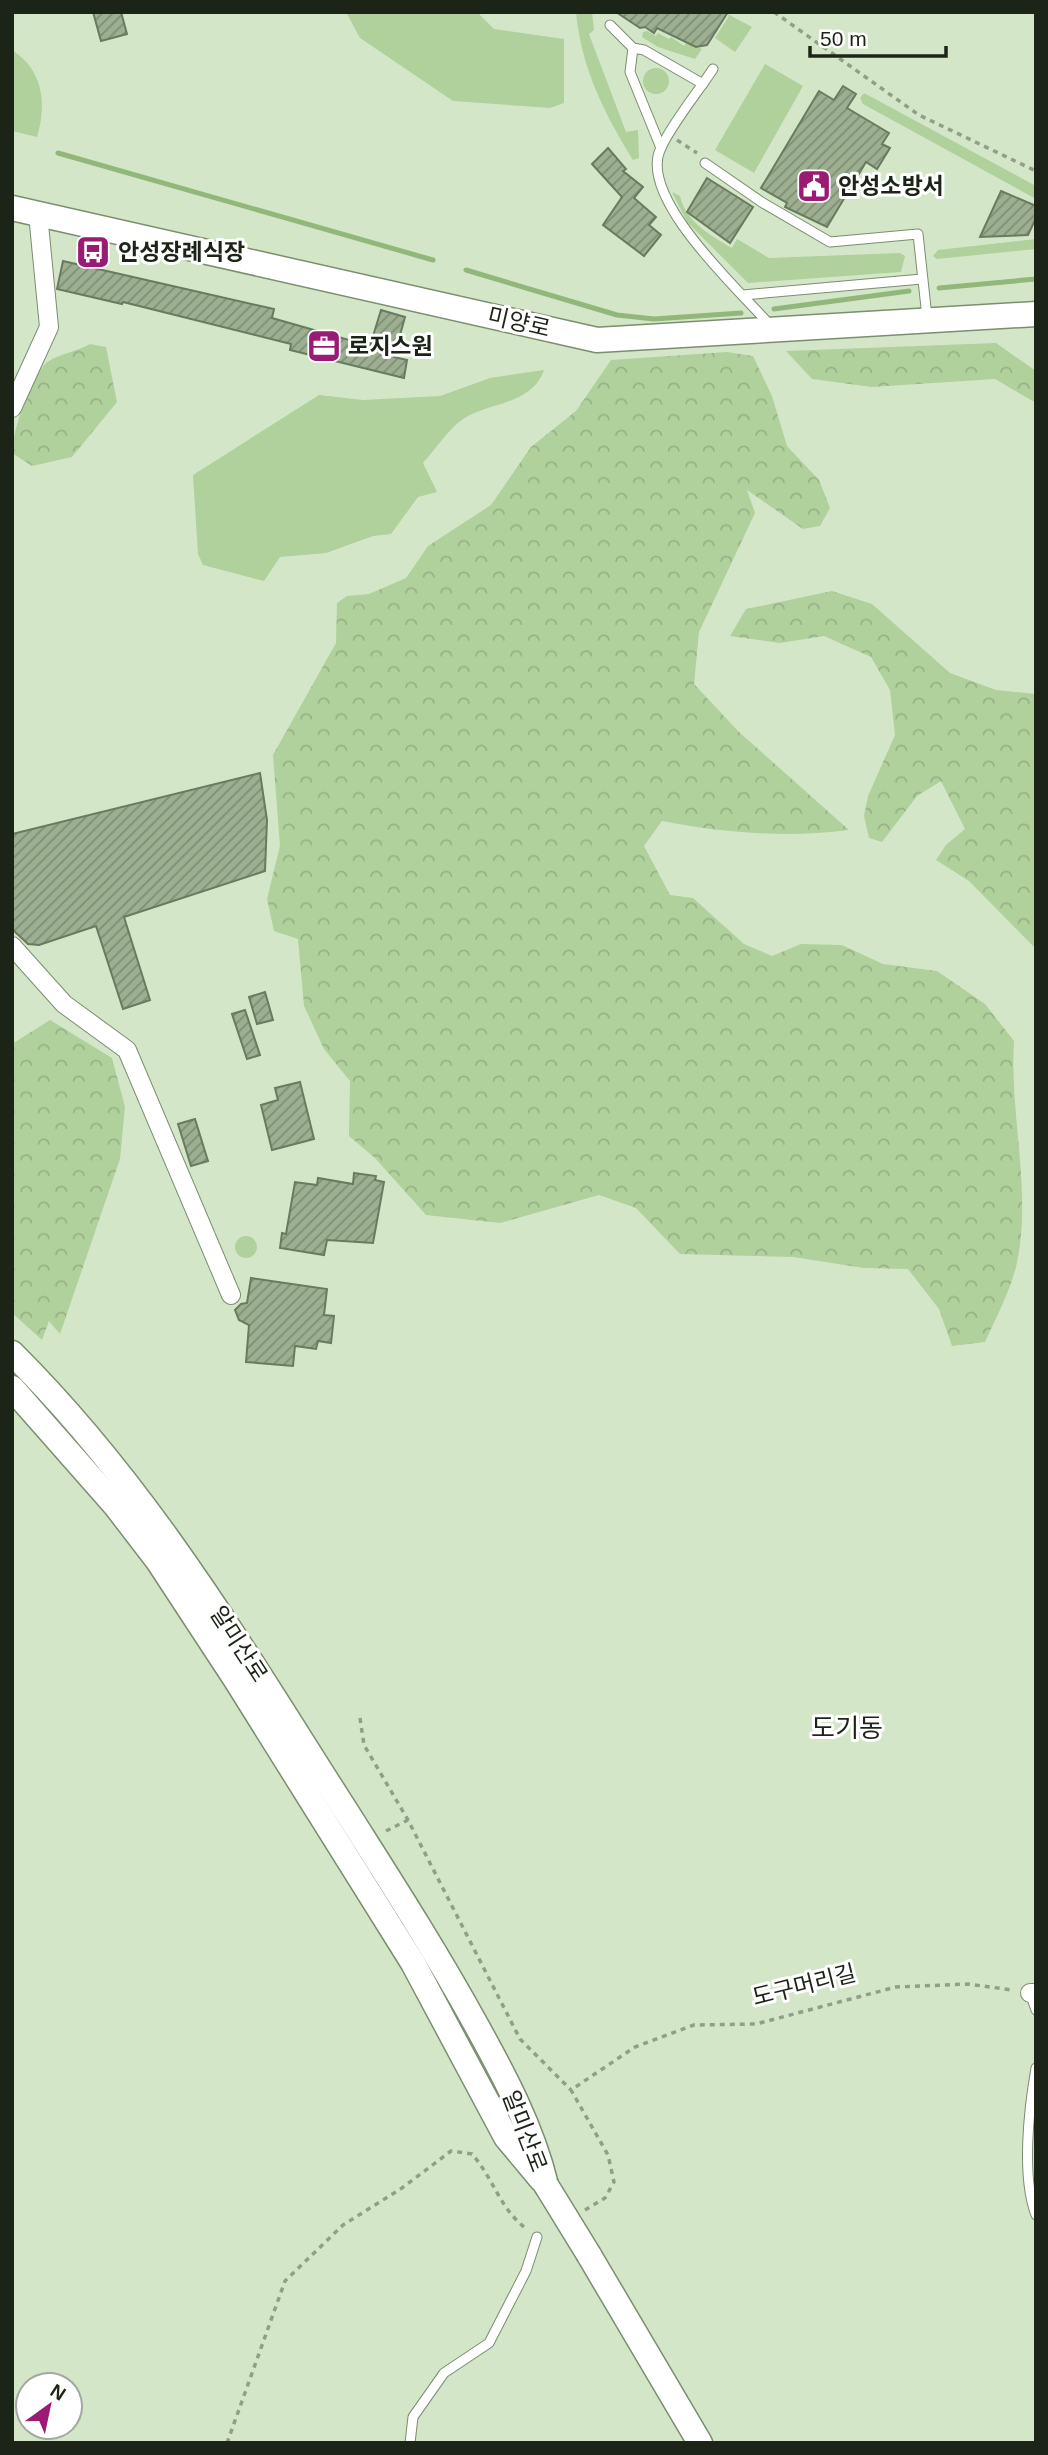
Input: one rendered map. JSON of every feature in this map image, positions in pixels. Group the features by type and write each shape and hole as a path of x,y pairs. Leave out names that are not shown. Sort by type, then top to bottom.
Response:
{"main road":[{"name":"미양로","path":"12,208 597,340 1036,314"},
{"name":"알미산로","path":"12,1353 41,1382 148,1508 241,1644 433,1946 499,2066 539,2155 546,2185"},
{"name":"알미산로","path":"12,1388 115,1505 158,1562 236,1680 413,1963 506,2137 546,2185"},
{"path":"546,2185 700,2443"}],"street":[{"path":"12,408 49,327 38,214"},
{"path":"12,372 32,365"},
{"path":"12,946 64,1003 127,1050 231,1295"}],"lane":[{"path":"610,25 633,48 644,50 703,84"},
{"path":"633,48 630,72 661,148"},
{"path":"713,69 661,148 657,176 679,222 775,330"},
{"path":"705,163 763,203 830,242 918,234 927,321"},
{"path":"743,295 922,279"},
{"path":"1036,2068 1028,2110 1028,2157 1036,2215"},
{"path":"410,2443 414,2417 444,2374 489,2343 526,2271 537,2237"}],"path":[{"path":"774,12 919,115 1036,171"},
{"path":"669,136 698,154 705,163"},
{"path":"360,1718 364,1745 408,1820 520,2039 571,2090 608,2155 614,2182 605,2198 582,2211"},
{"path":"386,1831 408,1820"},
{"name":"도구머리길","path":"571,2090 635,2047 694,2025 756,2024 896,1987 968,1984 1034,1999"},
{"path":"227,2443 285,2281 343,2225 402,2188 451,2151 472,2154 489,2173 500,2201 515,2221 537,2237"}],"green space":[{"path":"346,12 477,12 494,29 564,39 564,103 550,108 453,101 360,38"},
{"path":"576,12 592,12 594,30 589,34 626,132 638,130 639,158 633,160 596,89 583,52"},
{"path":"724,12 752,27 735,52 715,38 729,16"},
{"path":"647,31 656,36 658,33 669,39 671,37 684,46 686,43 702,49 695,59 658,47 642,37 643,32"},
{"path":"12,50 30,67 40,88 42,112 37,137 12,131"},
{"path":"765,64 803,86 754,173 715,150"},
{"path":"656,68 665,72 669,81 665,90 656,94 647,90 643,81 647,72"},
{"path":"864,93 1036,186 1036,199 863,104 860,98"},
{"path":"672,192 680,196 687,213 700,227 732,248 737,239 769,258 900,253 905,256 901,272 748,283 687,222"},
{"path":"1036,239 1036,249 937,259 933,256 938,250"},
{"path":"996,343 1036,371 1036,403 995,379 872,387 812,379 786,351"},
{"path":"90,344 106,347 117,402 72,457 32,466 12,453 19,418 30,389 49,361"},
{"path":"727,352 753,356 772,396 787,446 819,480 830,508 820,526 803,529 747,490 755,513 699,632 694,684 739,732 849,830 802,834 755,833 662,821 644,846 670,895 693,898 744,944 772,956 801,944 842,945 883,964 937,971 985,1004 1014,1041 1013,1069 1022,1182 1021,1239 1013,1277 985,1342 952,1346 939,1309 908,1269 864,1268 793,1257 680,1254 636,1208 599,1195 500,1223 426,1215 375,1158 349,1136 350,1081 324,1049 304,1006 298,939 274,931 267,899 280,846 273,755 336,643 337,603 347,596 369,594 406,578 428,546 491,505 531,447 576,411 611,360"},
{"path":"544,370 530,390 509,401 473,413 452,428 423,463 437,492 418,497 391,534 373,536 326,553 280,557 264,581 203,565 198,554 193,475 319,395 363,400 440,396 490,378"},
{"path":"832,591 872,604 950,673 996,690 1036,694 1036,949 969,881 936,860 946,845 965,829 941,781 917,796 882,842 869,838 864,816 868,796 895,735 890,690 871,657 824,636 780,643 730,636 746,609"},
{"path":"50,1020 112,1058 125,1107 120,1159 60,1334 49,1321 42,1340 12,1313 12,1044"},
{"path":"246,1236 254,1239 257,1247 254,1255 246,1258 238,1255 235,1247 238,1239"}],"building":[{"path":"93,12 121,12 127,34 101,41"},
{"path":"616,12 728,12 707,45 696,47 657,28 654,33 645,27 640,28"},
{"path":"843,86 856,94 847,108 889,133 882,144 890,148 877,169 866,162 827,227 785,207 787,203 761,188 819,91 834,100"},
{"path":"608,148 626,169 623,171 643,187 634,198 656,217 649,225 661,235 644,256 603,225 622,197 592,164"},
{"path":"707,178 753,207 730,243 687,212"},
{"path":"1001,191 1036,206 1036,218 1028,235 980,237"},
{"path":"63,261 274,309 272,318 370,346 381,310 405,317 394,357 407,360 404,378 290,350 291,344 123,302 122,304 57,289"},
{"path":"260,773 267,820 265,871 124,917 150,1000 123,1009 96,926 39,945 28,944 12,929 12,834"},
{"path":"265,992 273,1020 257,1024 249,997"},
{"path":"245,1010 260,1055 247,1059 232,1014"},
{"path":"300,1082 314,1139 272,1150 261,1105 278,1100 275,1088"},
{"path":"195,1119 208,1161 191,1166 178,1124"},
{"path":"354,1173 376,1176 375,1180 384,1182 373,1243 327,1240 324,1255 280,1248 282,1233 286,1234 295,1182 317,1185 318,1178 353,1184"},
{"path":"251,1278 327,1289 324,1315 334,1316 331,1343 318,1341 316,1349 295,1346 293,1366 246,1362 249,1325 239,1320 235,1310 241,1304 247,1303"}],"waterway":[{"path":"58,153 433,260"},
{"path":"466,270 617,315 654,319 741,313"},
{"path":"939,288 1036,279"},
{"path":"774,309 909,291"}],"place":[{"name":"안성소방서","path":"814,186"},
{"name":"안성장례식장","path":"93,252"},
{"name":"로지스원","path":"324,346"}],"district":[{"name":"도기동","path":"847,1728"}]}
